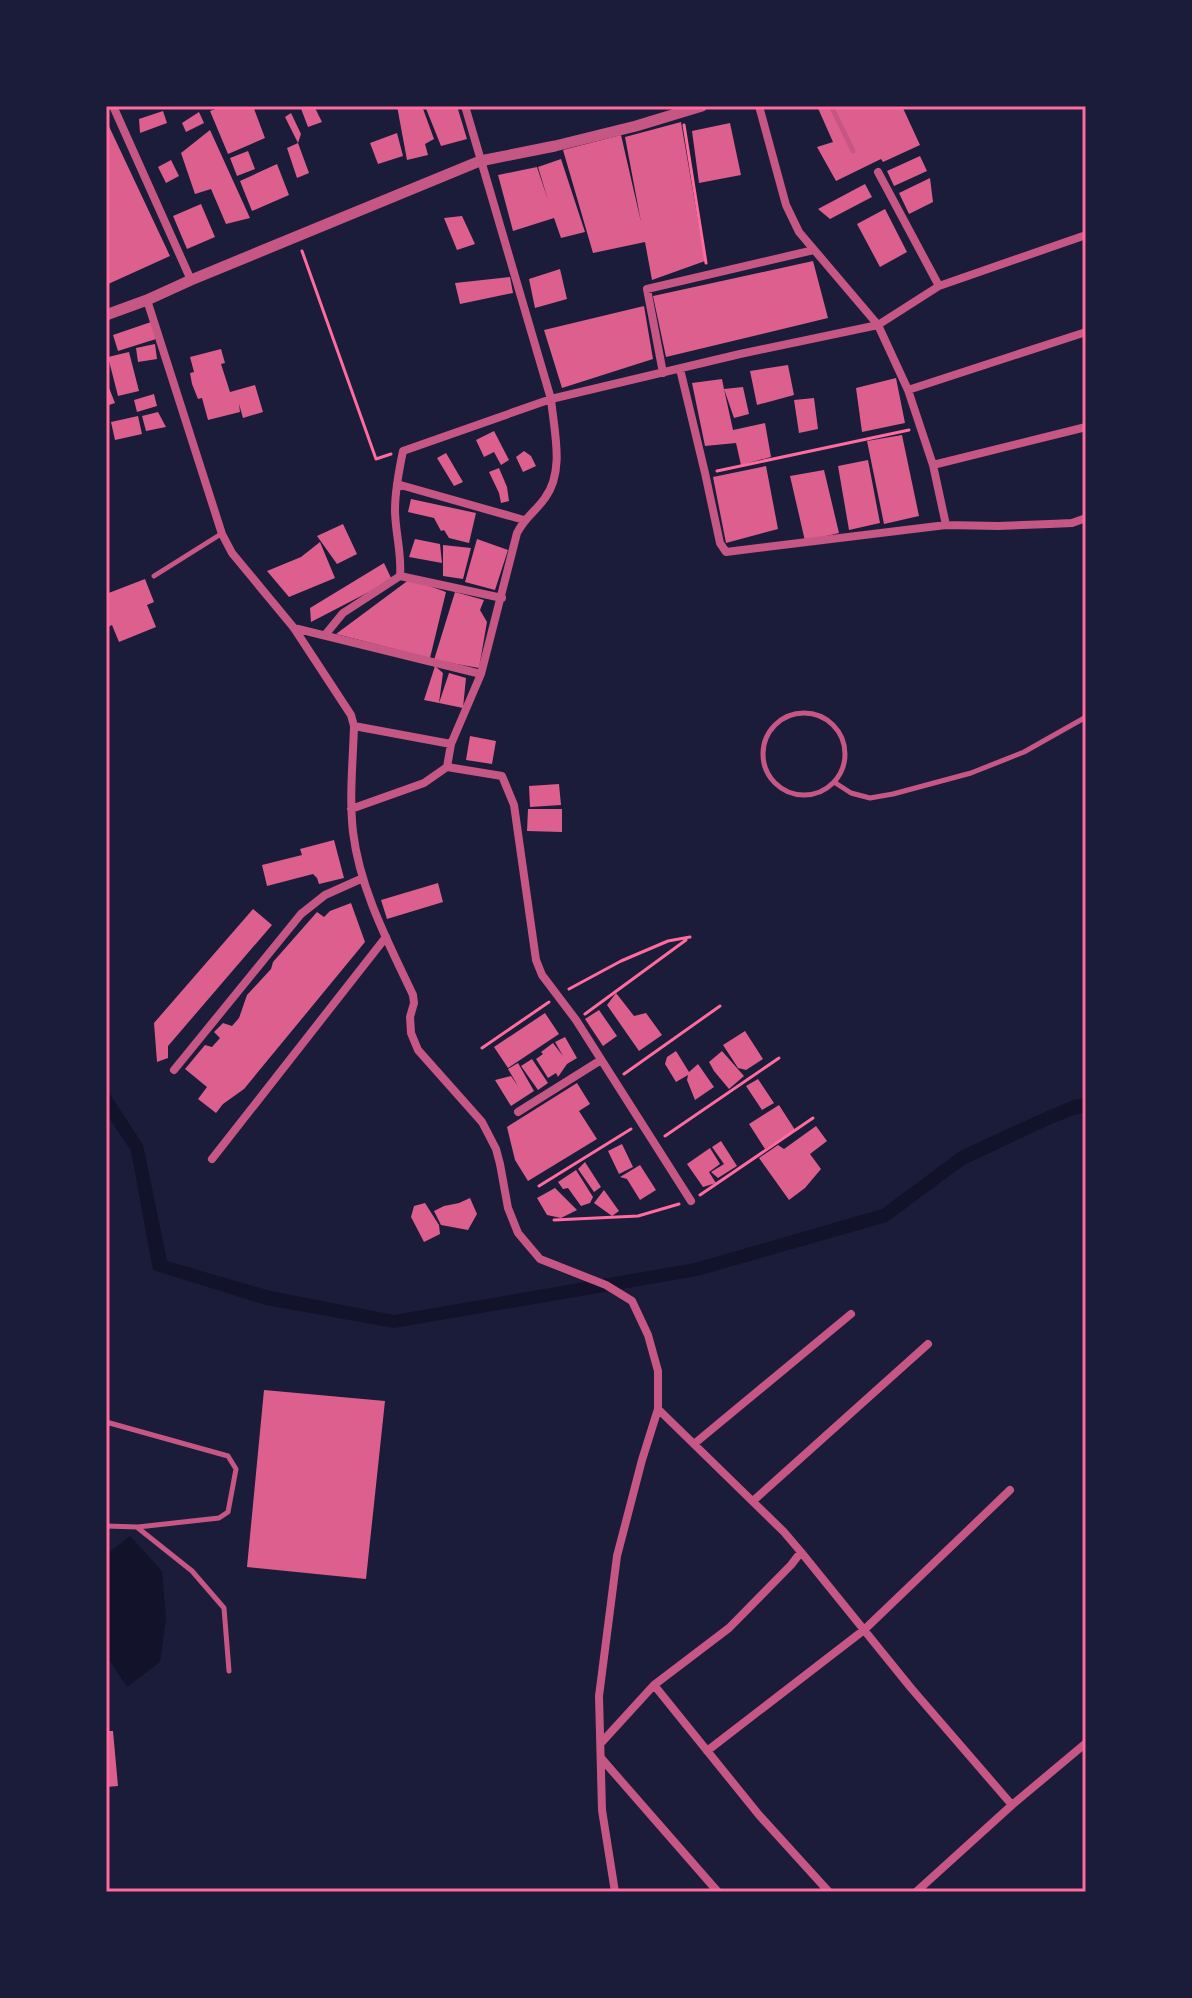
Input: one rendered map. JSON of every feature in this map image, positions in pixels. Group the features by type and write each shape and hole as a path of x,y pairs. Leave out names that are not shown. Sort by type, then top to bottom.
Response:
{"street":[{"path":"113,106 191,280"},
{"path":"447,767 451,744 481,674 517,533 524,520 552,488 556,474 551,399 465,106"},
{"path":"106,315 480,161 595,136 701,106"},
{"path":"759,106 786,205 799,232 878,325 908,390 933,465 946,525"},
{"path":"878,172 939,286"},
{"path":"400,576 395,512 403,451 551,399 878,325 939,286 1086,235"},
{"path":"663,373 647,289 814,250"},
{"path":"147,300 222,534 232,553 294,628 351,715 354,726 353,835 363,878 413,995 411,1033 418,1050 482,1122 496,1149 508,1208 518,1233 540,1259 606,1285 632,1301 648,1335 658,1371 658,1409 617,1556 599,1696 602,1810 615,1892"},
{"path":"908,390 1086,332"},
{"path":"680,369 720,543 726,552 946,525 1072,523 1086,518"},
{"path":"933,465 1086,427"},
{"path":"397,484 524,520"},
{"path":"325,635 343,613 400,576 502,598"},
{"path":"294,628 481,674"},
{"path":"354,726 451,744"},
{"path":"351,809 424,783 447,767 502,776 514,805 536,960 542,975 576,1020 691,1201"},
{"path":"174,1070 301,914 325,895 363,878"},
{"path":"212,1159 386,937"},
{"path":"518,1112 601,1060"},
{"path":"694,1444 851,1314"},
{"path":"753,1501 928,1344"},
{"path":"658,1409 801,1552 911,1688 1012,1805"},
{"path":"707,1751 864,1630 1010,1490"},
{"path":"600,1743 654,1685 729,1628 801,1552"},
{"path":"654,1685 759,1815 829,1892"},
{"path":"916,1892 1086,1743"},
{"path":"601,1758 718,1892"}],"lane":[{"path":"831,106 853,151"},
{"path":"154,576 222,534"},
{"path":"802,713 813,714 832,724 843,742 845,753 841,774 834,782 826,789 806,795 795,794 776,784 769,776 763,756 767,735 782,720 802,713"},
{"path":"834,782 851,793 870,798 893,794 971,773 1024,752 1086,717"},
{"path":"106,1422 228,1456 236,1469 228,1512 219,1518 138,1527 106,1526"},
{"path":"138,1527 192,1571 224,1608 229,1671"}],"path":[{"path":"682,112 708,275"},
{"path":"297,236 376,459"},
{"path":"705,473 921,428"},
{"path":"482,1048 558,996 621,961 668,941 690,937 576,1020"},
{"path":"615,1080 720,1006"},
{"path":"655,1143 779,1058"},
{"path":"554,1220 638,1216 691,1201 813,1118"},
{"path":"539,1186 641,1122"}],"shaded area":[{"path":"106,1088 143,1145 167,1261 270,1291 394,1315 695,1263 882,1209 960,1151 1074,1100 1086,1098 1086,1112 1051,1124 964,1165 887,1222 697,1276 394,1328 266,1305 153,1270 131,1151 106,1113"},
{"path":"130,1536 162,1571 166,1618 160,1662 127,1687 106,1655 106,1555"}],"building":[{"path":"224,106 253,106 265,138 228,154 210,111"},
{"path":"300,106 314,106 322,122 308,127"},
{"path":"397,106 422,106 434,139 425,144 428,155 407,160"},
{"path":"425,106 457,106 467,139 441,146"},
{"path":"817,106 902,106 920,145 883,162 881,159 836,181 817,147 833,142"},
{"path":"163,111 167,123 140,133 139,119"},
{"path":"199,112 204,123 186,132 182,123"},
{"path":"291,113 301,134 298,143 285,117"},
{"path":"106,120 170,256 106,285"},
{"path":"681,122 705,261 652,280 645,242 593,253 563,150 621,135 641,222 625,137"},
{"path":"730,123 741,175 699,183 692,131"},
{"path":"210,130 250,218 226,224 211,189 195,194 181,153"},
{"path":"397,133 403,156 378,164 370,143"},
{"path":"298,143 309,173 297,178 287,148"},
{"path":"248,151 255,169 237,176 230,158"},
{"path":"920,156 927,171 894,186 887,171"},
{"path":"561,159 585,232 561,238 554,218 513,231 498,175 537,167 548,200 538,167"},
{"path":"171,160 179,176 166,183 158,167"},
{"path":"277,164 289,195 252,211 240,181"},
{"path":"930,178 933,202 909,214 899,193"},
{"path":"865,184 872,197 830,219 818,209"},
{"path":"201,204 215,237 187,249 173,216"},
{"path":"885,209 907,252 880,267 857,224"},
{"path":"462,216 475,244 457,250 444,218"},
{"path":"813,261 828,318 666,357 653,296"},
{"path":"560,269 567,299 535,308 529,279"},
{"path":"510,277 513,293 460,304 455,283"},
{"path":"644,306 653,359 562,388 544,330"},
{"path":"151,322 156,339 118,351 113,335"},
{"path":"155,344 157,359 138,362 136,348"},
{"path":"221,349 225,363 221,364 230,392 255,385 263,412 243,418 239,404 240,412 208,420 202,398 198,399 192,384 190,373 194,372 190,357"},
{"path":"129,352 139,391 118,396 108,357"},
{"path":"788,365 794,395 757,405 750,371"},
{"path":"896,378 905,423 862,432 856,388"},
{"path":"722,379 733,430 765,423 771,457 741,465 736,443 705,446 692,383"},
{"path":"106,380 115,403 106,406"},
{"path":"743,387 749,414 734,418 724,389"},
{"path":"154,394 157,406 137,412 134,400"},
{"path":"814,398 818,429 799,433 794,400"},
{"path":"158,412 166,427 146,431 142,416"},
{"path":"138,416 142,434 115,440 111,422"},
{"path":"494,431 509,460 501,465 494,452 484,457 476,440"},
{"path":"902,435 919,516 884,524 867,441"},
{"path":"524,451 536,466 523,472 516,457"},
{"path":"446,453 463,482 454,486 437,458"},
{"path":"868,460 880,523 849,530 838,466"},
{"path":"766,466 778,529 726,543 713,477"},
{"path":"499,468 509,501 501,503 489,472"},
{"path":"824,470 839,533 805,541 790,476"},
{"path":"411,499 476,513 469,543 449,538 434,518 408,512"},
{"path":"343,524 357,554 337,564 317,536"},
{"path":"415,539 440,544 442,563 409,557"},
{"path":"477,539 508,550 495,590 465,582"},
{"path":"320,542 335,578 289,597 267,571 301,557"},
{"path":"443,545 471,548 463,579 443,576"},
{"path":"384,563 392,580 311,622 310,608"},
{"path":"145,579 154,602 147,605 156,627 119,642 112,625 106,628 106,594"},
{"path":"410,579 446,592 430,658 336,634"},
{"path":"455,592 484,600 480,610 487,622 479,668 434,660"},
{"path":"435,666 443,673 439,703 424,700"},
{"path":"449,673 466,678 463,708 439,703"},
{"path":"470,736 496,741 492,764 466,760"},
{"path":"559,784 561,805 530,807 529,786"},
{"path":"528,809 562,809 562,832 527,831"},
{"path":"334,840 344,878 319,884 313,874 267,886 262,865 302,855 300,849"},
{"path":"438,883 443,902 387,919 381,900"},
{"path":"351,903 365,942 244,1089 216,1113 198,1099 207,1087 185,1069 205,1045 212,1047 220,1038 214,1032 223,1023 232,1026 239,1018 247,995 317,912 324,917 330,911"},
{"path":"253,909 272,925 168,1046 168,1058 157,1062 154,1023"},
{"path":"616,993 634,1016 646,1013 662,1035 639,1051 607,1005"},
{"path":"599,1010 617,1036 603,1046 585,1019"},
{"path":"545,1013 559,1034 508,1068 494,1047"},
{"path":"745,1031 763,1059 746,1070 738,1068 723,1045"},
{"path":"565,1037 577,1058 567,1064 558,1077 556,1073 548,1078 536,1059 553,1043 563,1056 555,1042"},
{"path":"676,1051 689,1072 698,1064 714,1087 695,1100 688,1075 676,1082 665,1064 667,1057"},
{"path":"722,1051 744,1076 729,1089 709,1062"},
{"path":"532,1059 548,1083 538,1090 521,1066"},
{"path":"518,1063 534,1091 511,1106 495,1080 511,1076 518,1086 508,1069"},
{"path":"758,1079 774,1103 762,1110 746,1086"},
{"path":"577,1083 590,1104 579,1111 597,1139 528,1181 515,1160 507,1127"},
{"path":"779,1105 795,1130 765,1149 749,1124"},
{"path":"816,1126 827,1141 810,1154 821,1169 805,1188 789,1200 759,1158 778,1145 784,1149"},
{"path":"721,1141 737,1166 718,1178 711,1172 724,1164 712,1147"},
{"path":"622,1144 633,1167 619,1174 608,1151"},
{"path":"710,1148 720,1164 709,1172 716,1183 703,1187 687,1164"},
{"path":"585,1162 601,1187 594,1192 578,1169"},
{"path":"640,1165 656,1190 640,1200 627,1179 620,1177"},
{"path":"576,1170 593,1197 590,1203 581,1206 568,1188 563,1189 558,1182"},
{"path":"555,1188 577,1210 561,1218 547,1215 537,1198"},
{"path":"604,1190 619,1211 612,1216 594,1203"},
{"path":"470,1198 477,1214 468,1230 441,1225 434,1211"},
{"path":"425,1203 439,1225 440,1234 424,1242 411,1217 414,1206"},
{"path":"264,1390 385,1401 366,1579 247,1567"},
{"path":"106,1731 113,1731 118,1786 106,1787"}]}
